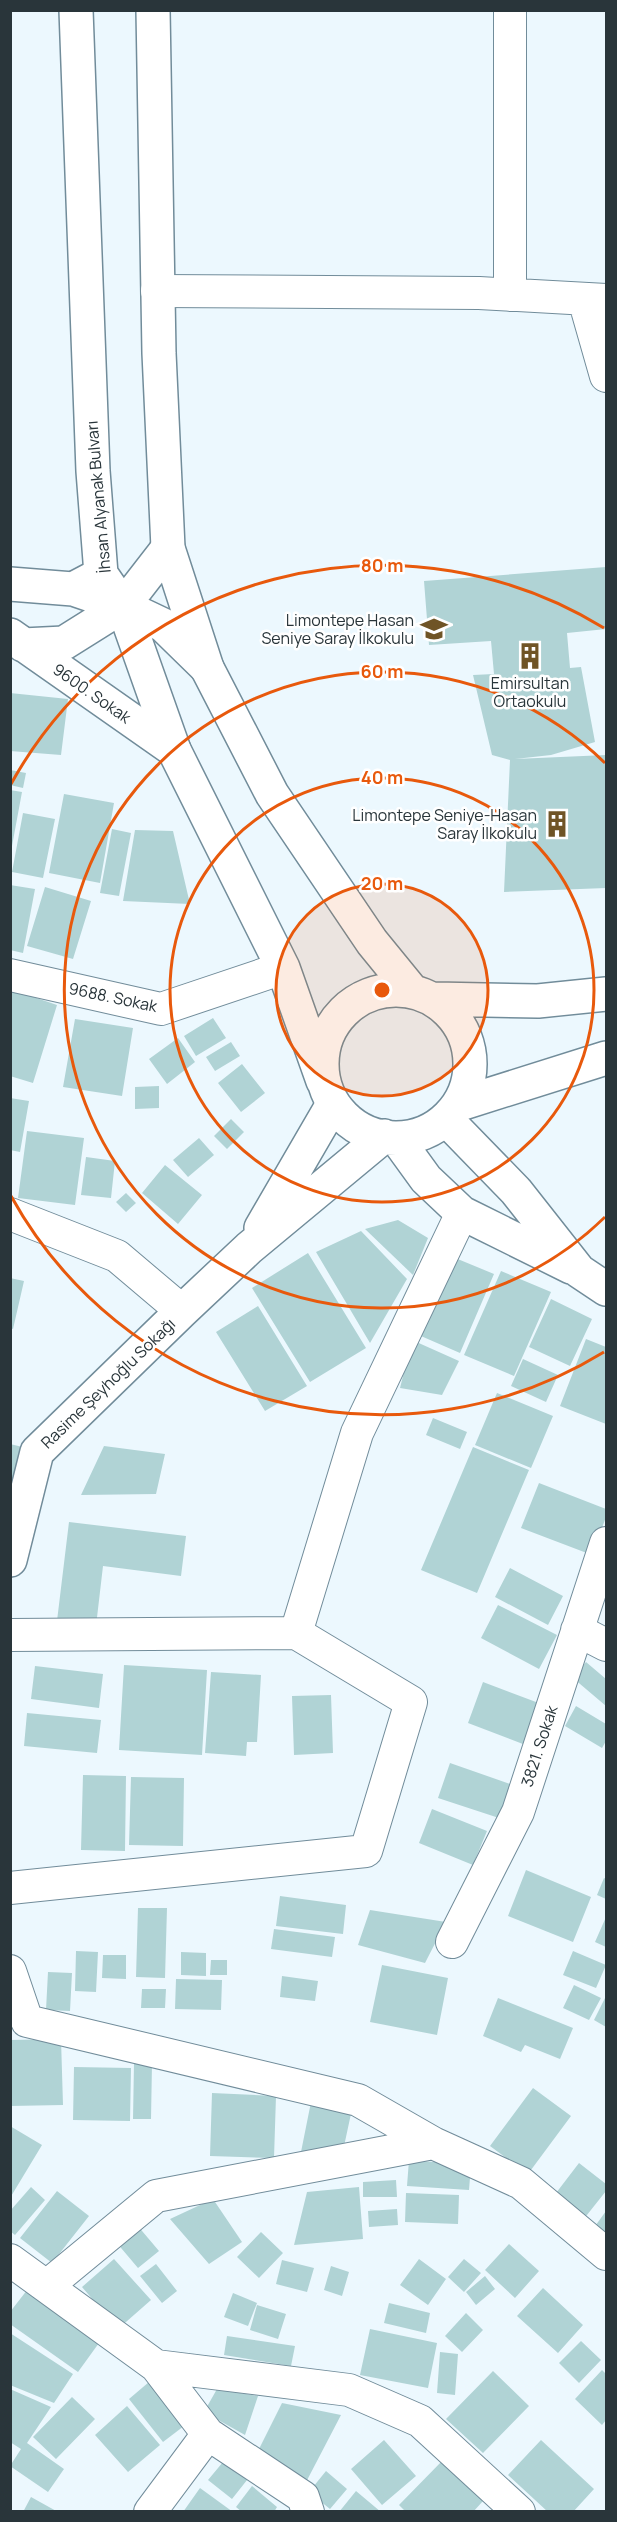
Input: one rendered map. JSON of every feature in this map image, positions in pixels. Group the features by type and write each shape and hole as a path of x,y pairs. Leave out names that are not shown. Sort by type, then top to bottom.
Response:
{"main road":[{"name":"İhsan Alyanak Bulvarı","path":"76,10 93,471 101,574 123,606 174,750 283,968 328,1092"},
{"path":"153,10 158,291 168,548 207,668 272,794 372,942 423,995 453,1015 466,1035 471,1058 469,1082 453,1111"},
{"path":"17,640 64,643 123,606 168,548"},
{"path":"73,589 101,574"},
{"path":"10,584 73,589 123,606 163,625 207,668"},
{"name":"9600. Sokak","path":"17,640 174,750"},
{"path":"606,994 538,1000 423,995 387,989 363,997 343,1011 328,1032 321,1056 328,1092 350,1123 372,1135 391,1138 422,1134 453,1111 606,1058"},
{"path":"249,1248 328,1092"},
{"path":"453,1111 579,1271"},
{"path":"391,1138 426,1179 462,1214 579,1271 606,1289"},
{"path":"249,1248 391,1138"},
{"name":"Rasime Şeyhoğlu Sokağı","path":"10,1560 37,1452 249,1248"}],"street":[{"path":"510,10 510,295"},
{"path":"158,291 510,295 595,299 606,376"},
{"name":"9688. Sokak","path":"10,975 161,1009 283,968"},
{"path":"10,1214 117,1256 182,1311"},
{"path":"296,1633 357,1433 462,1214"},
{"name":"3821. Sokak","path":"452,1942 518,1812 606,1543"},
{"path":"577,1630 606,1645"},
{"path":"10,1635 296,1633 411,1702 366,1851 10,1888"},
{"path":"10,1971 27,2021 358,2100 433,2143 521,2183 606,2254"},
{"path":"48,2285 156,2196 433,2143"},
{"path":"14,2270 48,2285 156,2366 208,2434 311,2507"},
{"path":"156,2366 349,2390 420,2421 519,2511"},
{"path":"150,2511 208,2434"}],"building":[{"name":"Emirsultan Ortaokulu","path":"606,567 606,629 567,633 570,668 581,667 595,742 551,755 515,759 606,755 606,888 504,892 510,760 492,755 473,675 494,674 491,641 429,645 424,581"},
{"path":"10,693 68,699 61,755 10,751"},
{"path":"10,770 26,773 23,788 10,785"},
{"path":"10,790 22,792 12,846 10,846"},
{"path":"64,794 114,803 100,883 49,873"},
{"path":"23,813 55,819 43,878 12,872"},
{"path":"112,829 131,833 119,896 100,893"},
{"path":"135,830 173,831 190,904 123,901"},
{"path":"10,885 35,889 23,953 10,950"},
{"path":"45,887 91,901 73,959 27,946"},
{"path":"10,989 57,1005 33,1083 10,1076"},
{"path":"213,1018 226,1038 196,1056 184,1036"},
{"path":"75,1019 133,1028 122,1096 63,1087"},
{"path":"178,1038 195,1062 167,1084 149,1059"},
{"path":"231,1042 240,1056 215,1071 206,1057"},
{"path":"242,1064 265,1093 241,1112 218,1083"},
{"path":"159,1086 159,1108 135,1109 135,1087"},
{"path":"10,1098 29,1101 20,1152 10,1150"},
{"path":"231,1119 244,1132 227,1149 214,1136"},
{"path":"27,1131 84,1138 75,1205 18,1198"},
{"path":"199,1138 214,1155 188,1177 173,1160"},
{"path":"86,1157 115,1161 111,1198 81,1195"},
{"path":"165,1165 202,1195 178,1224 142,1193"},
{"path":"126,1193 136,1203 126,1212 116,1202"},
{"path":"398,1220 428,1238 413,1275 365,1229"},
{"path":"361,1231 407,1279 370,1343 316,1252"},
{"path":"308,1253 366,1348 310,1382 252,1288"},
{"path":"448,1255 494,1274 460,1353 414,1333"},
{"path":"501,1271 551,1292 514,1376 464,1355"},
{"path":"10,1278 24,1281 13,1329 10,1328"},
{"path":"551,1299 592,1319 570,1366 529,1347"},
{"path":"258,1306 307,1386 265,1411 216,1332"},
{"path":"586,1339 606,1347 606,1424 560,1406"},
{"path":"412,1340 459,1361 442,1395 400,1388"},
{"path":"523,1359 558,1375 546,1402 511,1386"},
{"path":"497,1393 553,1416 531,1468 475,1445"},
{"path":"433,1418 467,1432 460,1449 426,1435"},
{"path":"10,1444 31,1449 21,1488 10,1485"},
{"path":"104,1446 165,1454 156,1494 81,1495"},
{"path":"473,1447 529,1470 477,1593 421,1570"},
{"path":"539,1483 606,1509 606,1517 592,1555 521,1528"},
{"path":"69,1522 186,1536 181,1576 103,1566 96,1626 57,1621"},
{"path":"510,1568 563,1596 548,1625 495,1597"},
{"path":"498,1605 557,1635 539,1669 481,1638"},
{"path":"586,1662 606,1679 606,1706 573,1678"},
{"path":"124,1665 207,1670 202,1755 119,1750"},
{"path":"35,1666 103,1674 99,1708 31,1699"},
{"path":"211,1672 261,1675 257,1742 247,1742 246,1756 205,1753"},
{"path":"483,1682 544,1705 528,1746 468,1723"},
{"path":"331,1695 333,1753 294,1755 292,1696"},
{"path":"576,1706 606,1724 606,1741 602,1748 565,1726"},
{"path":"27,1713 101,1720 97,1753 24,1746"},
{"path":"450,1763 513,1785 502,1819 438,1798"},
{"path":"83,1775 126,1776 125,1851 81,1850"},
{"path":"131,1777 184,1778 183,1846 129,1845"},
{"path":"432,1809 487,1831 473,1865 419,1843"},
{"path":"526,1870 591,1897 573,1942 508,1916"},
{"path":"604,1878 606,1879 606,1899 597,1895"},
{"path":"280,1896 346,1905 343,1934 276,1926"},
{"path":"138,1908 167,1908 165,1978 136,1977"},
{"path":"370,1910 446,1922 425,1963 358,1945"},
{"path":"606,1917 606,1947 595,1942"},
{"path":"274,1929 335,1937 332,1957 271,1949"},
{"path":"76,1951 98,1952 96,1992 75,1991"},
{"path":"573,1951 606,1965 596,1988 563,1975"},
{"path":"181,1952 206,1953 206,1976 181,1975"},
{"path":"103,1955 126,1955 126,1979 102,1978"},
{"path":"211,1960 227,1960 227,1975 210,1975"},
{"path":"382,1965 448,1978 437,2035 370,2022"},
{"path":"48,1972 72,1973 70,2011 46,2010"},
{"path":"282,1976 318,1981 315,2001 280,1997"},
{"path":"176,1979 222,1980 221,2010 175,2009"},
{"path":"574,1985 601,1998 589,2020 563,2008"},
{"path":"142,1989 166,1989 165,2008 141,2008"},
{"path":"606,1996 606,2027 594,2020"},
{"path":"498,1998 573,2028 560,2059 525,2045 521,2052 483,2036"},
{"path":"61,2039 63,2105 10,2106 10,2040"},
{"path":"134,2063 152,2063 151,2119 133,2119"},
{"path":"74,2067 131,2068 130,2121 73,2120"},
{"path":"533,2088 571,2116 528,2174 490,2146"},
{"path":"212,2093 276,2096 274,2158 210,2156"},
{"path":"311,2102 352,2109 343,2151 301,2152"},
{"path":"10,2126 42,2145 10,2198"},
{"path":"409,2160 471,2165 469,2190 407,2186"},
{"path":"579,2163 606,2184 606,2191 583,2220 553,2197"},
{"path":"396,2180 397,2197 363,2197 363,2182"},
{"path":"31,2187 45,2200 15,2235 10,2231 10,2211"},
{"path":"359,2187 363,2239 294,2245 307,2192"},
{"path":"57,2191 89,2216 52,2263 20,2238"},
{"path":"406,2193 459,2195 458,2224 405,2222"},
{"path":"213,2199 242,2242 209,2264 170,2219"},
{"path":"397,2209 398,2225 369,2227 368,2211"},
{"path":"606,2211 606,2239 593,2229"},
{"path":"137,2225 159,2251 138,2268 116,2242"},
{"path":"261,2232 283,2253 259,2278 237,2257"},
{"path":"509,2244 539,2271 515,2298 485,2270"},
{"path":"114,2259 151,2300 118,2329 82,2287"},
{"path":"419,2259 446,2279 428,2305 400,2285"},
{"path":"464,2259 481,2273 464,2292 448,2277"},
{"path":"282,2260 314,2268 307,2292 276,2284"},
{"path":"156,2264 177,2291 162,2303 140,2276"},
{"path":"331,2266 349,2272 342,2296 324,2290"},
{"path":"485,2276 495,2289 476,2305 466,2292"},
{"path":"31,2285 104,2336 78,2372 10,2324 10,2312"},
{"path":"543,2288 583,2325 558,2353 517,2316"},
{"path":"233,2293 257,2303 248,2326 224,2317"},
{"path":"389,2303 430,2313 426,2333 384,2323"},
{"path":"257,2305 286,2314 278,2339 250,2330"},
{"path":"466,2313 483,2330 462,2352 445,2336"},
{"path":"370,2329 437,2343 428,2388 360,2375"},
{"path":"10,2333 73,2374 54,2403 10,2385"},
{"path":"227,2336 295,2346 291,2366 224,2355"},
{"path":"581,2341 601,2360 579,2383 559,2363"},
{"path":"440,2352 458,2354 455,2395 437,2393"},
{"path":"602,2370 606,2374 606,2420 602,2425 575,2399"},
{"path":"493,2371 529,2406 483,2453 446,2419"},
{"path":"149,2382 184,2426 163,2442 129,2399"},
{"path":"10,2389 51,2407 27,2443 64,2469 48,2492 10,2466 21,2449 10,2442"},
{"path":"217,2389 258,2396 245,2435 204,2412"},
{"path":"72,2397 95,2419 56,2459 33,2437"},
{"path":"282,2403 341,2415 304,2486 256,2455"},
{"path":"127,2406 160,2445 128,2472 95,2435"},
{"path":"384,2440 416,2476 382,2505 351,2469"},
{"path":"541,2440 594,2489 573,2512 548,2512 508,2475"},
{"path":"228,2456 251,2475 232,2499 208,2480"},
{"path":"442,2461 483,2501 473,2512 406,2512 399,2505"},
{"path":"326,2471 347,2489 330,2509 309,2492"},
{"path":"252,2486 277,2507 274,2512 242,2512 236,2507"},
{"path":"200,2488 233,2512 183,2512"},
{"path":"356,2491 381,2512 339,2512"},
{"path":"31,2497 58,2512 23,2512"}],"place":[{"name":"Limontepe Hasan Seniye Saray İlkokulu","path":"434,629"},
{"name":"Emirsultan Ortaokulu","path":"530,656"},
{"name":"Limontepe Seniye-Hasan Saray İlkokulu","path":"557,824"}]}
